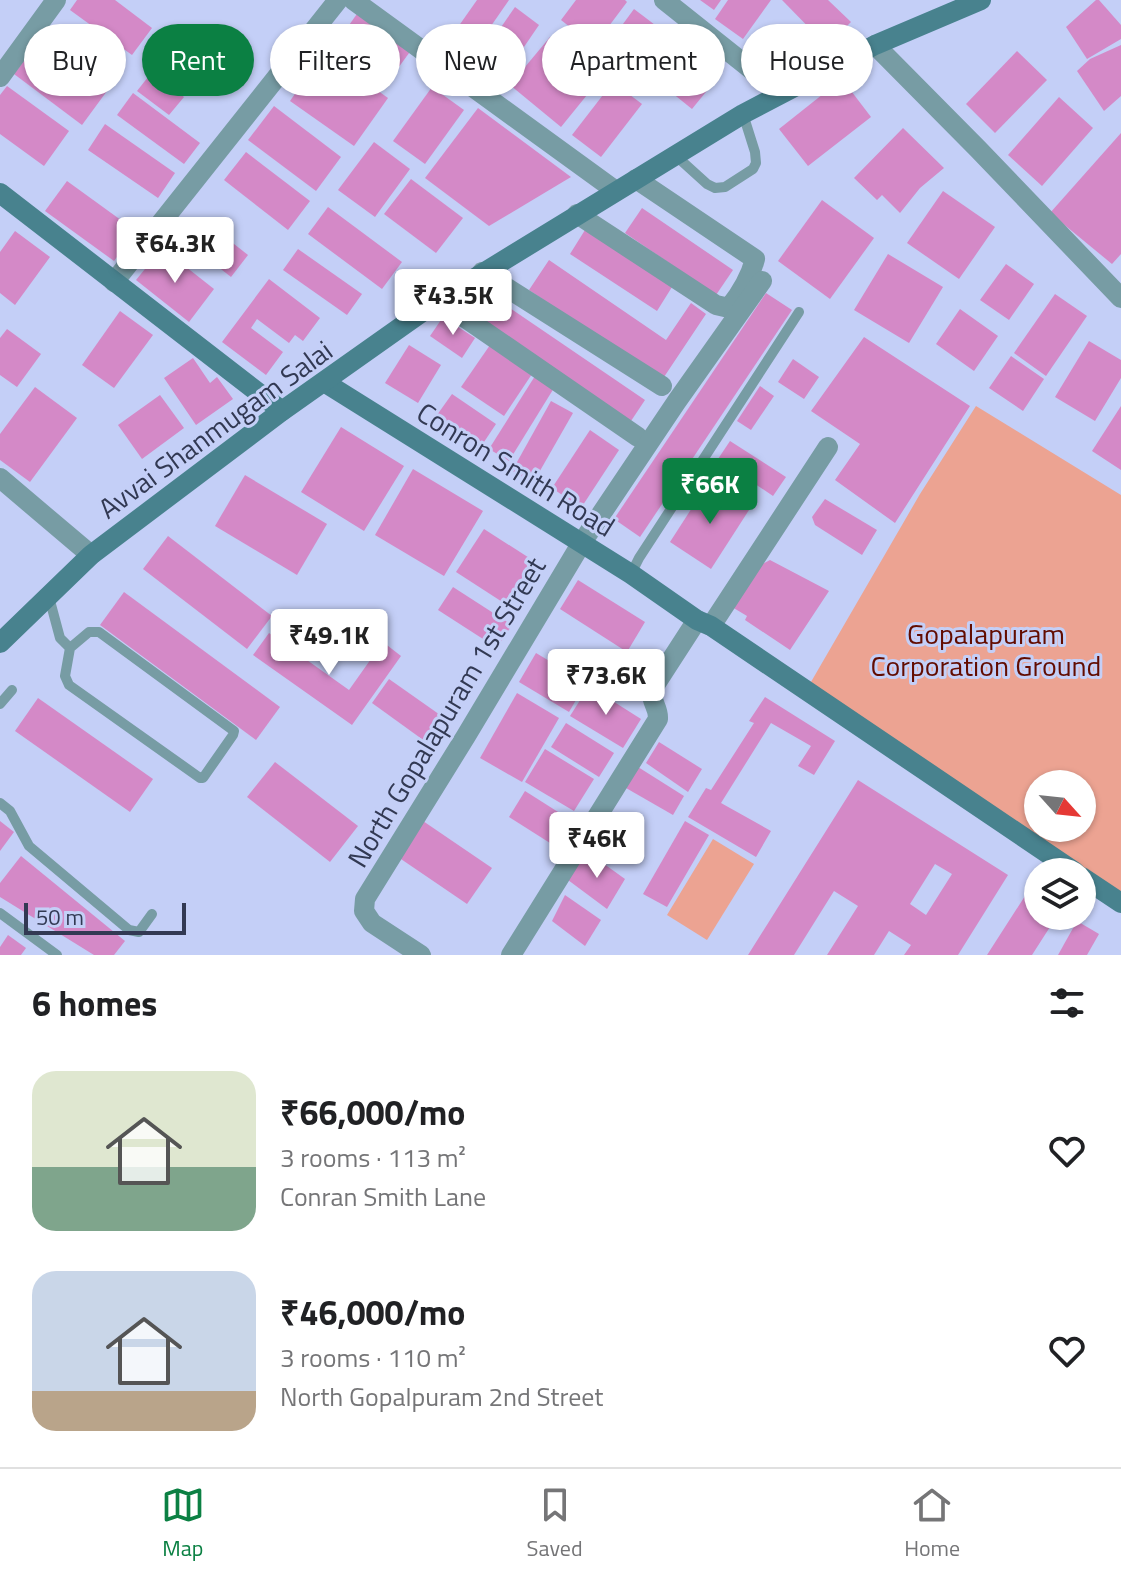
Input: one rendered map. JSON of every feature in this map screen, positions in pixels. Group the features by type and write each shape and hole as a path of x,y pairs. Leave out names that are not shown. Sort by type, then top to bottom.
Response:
{"main road":[{"name":"Avvai Shanmugam Salai","path":"875,45 981,0"},
{"name":"Avvai Shanmugam Salai","path":"0,643 91,555 282,411 439,300 776,96"},
{"path":"0,193 282,411"},
{"name":"Conron Smith Road","path":"324,382 631,574 1054,858"},
{"path":"1096,886 1121,903"}],"street":[{"path":"0,77 56,0"},
{"path":"114,282 338,0"},
{"path":"353,0 616,191"},
{"path":"664,0 741,61"},
{"path":"875,45 1117,285"},
{"path":"577,214 716,305 729,308 742,292 755,259 636,179"},
{"path":"482,272 662,386"},
{"name":"North Gopalapuram 1st Street","path":"421,955 372,923 364,911 365,899 581,544 762,281"},
{"path":"439,300 638,437"},
{"path":"511,955 658,719 659,711 651,700 653,688 704,623 828,447"},
{"path":"0,478 91,555"}],"lane":[{"path":"675,155 707,184 715,188 725,187 753,169 756,163 743,114"},
{"path":"631,574 799,312"},
{"path":"49,597 60,638 70,648"},
{"path":"89,632 99,632 234,731 203,778 69,685 65,676 70,648 89,632"},
{"path":"0,704 12,690"},
{"path":"0,803 10,811 29,846 129,930 139,932 152,914"},
{"path":"0,913 57,955"}],"green space":[{"name":"Gopalapuram Corporation Ground","path":"976,406 1121,495 1121,895 1096,879 1096,858 1063,858 1037,842 1096,842 1096,770 1024,770 1024,833 804,694 920,494"},
{"path":"713,839 754,864 707,940 667,915"}],"building":[{"path":"77,0 115,0 147,24 142,24 142,42 132,55 126,51 126,24 89,24 70,10"},
{"path":"477,0 509,0 492,24 460,24"},
{"path":"576,0 627,2 610,24 566,24 561,20"},
{"path":"700,0 721,0 714,10"},
{"path":"728,0 771,0 754,24 741,24 741,38 715,19"},
{"path":"782,0 828,0 851,22 849,24 805,24"},
{"path":"1096,0 1121,25 1121,39 1087,59 1066,27"},
{"path":"515,7 539,25 526,44 526,24 503,24"},
{"path":"634,9 654,24 623,24"},
{"path":"359,11 377,24 350,24"},
{"path":"400,40 412,49 400,65"},
{"path":"1121,45 1121,96 1104,111 1077,71 1090,59"},
{"path":"542,47 542,96 586,96 561,127 523,96 526,96 526,66"},
{"path":"1017,51 1047,80 995,133 966,104"},
{"path":"24,61 24,82 14,74"},
{"path":"7,86 69,131 44,166 0,134 0,95"},
{"path":"133,93 200,143 184,164 117,115"},
{"path":"43,96 103,96 82,125"},
{"path":"144,96 183,96 169,115"},
{"path":"293,96 388,98 354,146 290,101"},
{"path":"426,96 445,96 464,110 425,164 393,141"},
{"path":"602,96 631,96 642,104 601,157 572,135"},
{"path":"676,96 703,96 692,109"},
{"path":"821,96 855,96 871,117 808,166 779,129"},
{"path":"1059,97 1093,128 1042,186 1008,155"},
{"path":"274,106 341,157 316,191 248,140"},
{"path":"478,108 571,177 489,226 425,178"},
{"path":"105,124 175,173 158,198 88,150"},
{"path":"903,128 944,168 920,188 900,213 882,195 877,200 854,178"},
{"path":"1121,133 1121,254 1112,264 1050,213"},
{"path":"374,142 410,169 375,217 338,190"},
{"path":"246,152 310,201 288,230 224,180"},
{"path":"411,179 463,218 436,253 384,214"},
{"path":"67,181 136,231 114,261 45,211"},
{"path":"943,191 995,227 959,279 907,243"},
{"path":"822,200 874,238 830,299 778,261"},
{"path":"328,207 402,262 382,289 308,234"},
{"path":"642,208 733,270 716,295 625,233"},
{"path":"201,218 248,255 231,277 184,240"},
{"path":"585,230 672,287 657,311 570,254"},
{"path":"15,231 50,257 15,305 0,293 0,252"},
{"path":"162,248 214,289 189,322 136,280"},
{"path":"298,249 362,294 347,315 283,270"},
{"path":"888,254 943,287 909,343 854,310"},
{"path":"549,260 666,340 691,303 706,314 662,380 529,290"},
{"path":"1006,264 1034,284 1009,320 980,300"},
{"path":"269,279 320,318 303,341 295,335 289,343 257,319 251,328 283,352 266,375 222,342"},
{"path":"766,293 792,310 640,537 614,519"},
{"path":"1055,294 1087,316 1046,376 1014,353"},
{"path":"498,300 645,400 631,421 483,321"},
{"path":"960,309 998,336 974,371 936,344"},
{"path":"120,311 153,335 114,388 82,365"},
{"path":"443,317 475,338 462,358 430,336"},
{"path":"7,329 41,354 17,387 0,375 0,338"},
{"path":"864,337 970,406 895,523 835,480 860,444 811,411"},
{"path":"1089,341 1121,360 1121,378 1095,421 1055,397"},
{"path":"409,345 441,365 418,403 385,383"},
{"path":"490,345 532,374 504,416 461,387"},
{"path":"1011,356 1044,379 1023,411 989,388"},
{"path":"193,358 210,383 217,377 233,399 196,425 164,378"},
{"path":"793,359 819,377 804,399 778,382"},
{"path":"535,376 554,388 509,461 489,449"},
{"path":"760,386 774,396 751,430 737,421"},
{"path":"35,387 77,418 30,482 0,460 0,434"},
{"path":"452,394 496,424 482,445 437,415"},
{"path":"160,395 184,428 142,459 118,425"},
{"path":"551,401 573,413 533,483 512,471"},
{"path":"1121,406 1121,470 1092,451"},
{"path":"341,427 404,466 364,531 301,492"},
{"path":"590,430 619,450 581,508 552,488"},
{"path":"730,441 786,477 773,496 718,459"},
{"path":"413,469 483,511 444,576 375,535"},
{"path":"245,475 327,524 297,575 215,526"},
{"path":"708,483 749,510 711,569 670,542"},
{"path":"825,499 877,530 862,555 815,525 812,517"},
{"path":"484,529 534,561 507,605 456,572"},
{"path":"168,536 272,616 247,649 143,569"},
{"path":"770,560 829,591 790,650 745,620 747,616 732,607 759,566"},
{"path":"578,580 645,622 627,652 560,609"},
{"path":"453,587 512,625 497,648 438,610"},
{"path":"124,592 280,707 256,740 100,625"},
{"path":"269,633 349,690 383,642 401,656 352,725 253,655"},
{"path":"536,653 586,683 569,712 519,682"},
{"path":"389,679 443,717 426,742 372,703"},
{"path":"589,686 641,719 623,748 570,716"},
{"path":"517,693 559,718 522,782 480,758"},
{"path":"765,697 835,741 814,775 798,766 811,746 771,723 721,803 771,831 756,857 688,817 706,788 711,790 754,723 749,721"},
{"path":"38,698 153,779 130,812 15,731"},
{"path":"566,723 614,753 599,777 551,747"},
{"path":"659,742 702,769 688,792 646,763"},
{"path":"545,749 594,779 574,811 525,782"},
{"path":"275,762 358,826 330,862 247,797"},
{"path":"638,767 684,796 673,815 626,788"},
{"path":"858,780 1008,875 958,955 904,955 911,945 889,931 874,955 827,955 858,906 834,891 794,955 748,955","holes":["935,864 952,874 926,915 910,904"]},
{"path":"525,791 566,817 550,843 509,817"},
{"path":"0,821 14,832 0,851"},
{"path":"423,821 492,868 467,904 398,857"},
{"path":"685,821 709,835 667,907 643,894"},
{"path":"586,851 625,879 607,909 568,880"},
{"path":"21,856 125,941 114,955 94,955 0,897 0,883"},
{"path":"565,895 601,920 585,946 552,921"},
{"path":"1024,898 1024,930 1048,930 1032,955 987,955"},
{"path":"1072,930 1092,930 1099,934 1087,955 1058,955"},
{"path":"8,935 26,948 21,955 0,955 0,947"}]}
